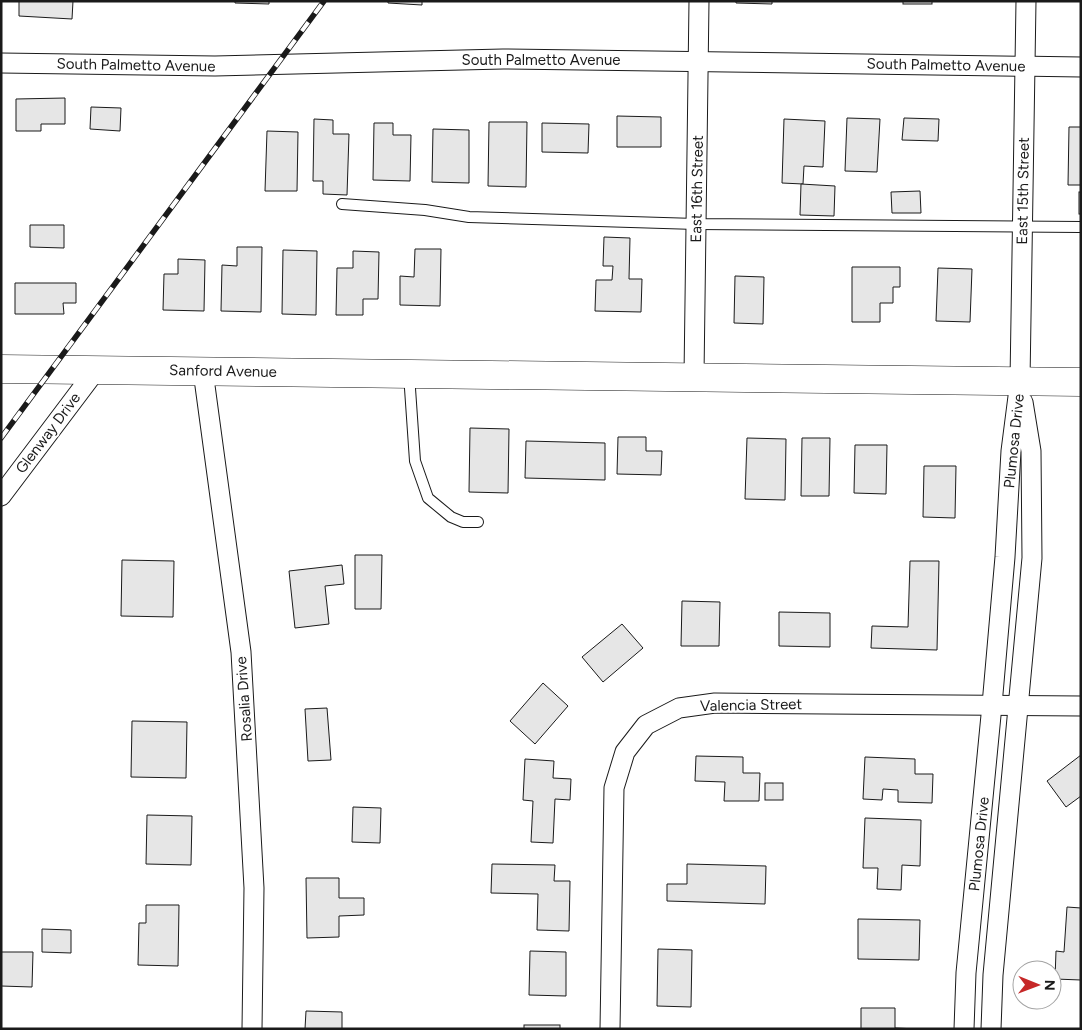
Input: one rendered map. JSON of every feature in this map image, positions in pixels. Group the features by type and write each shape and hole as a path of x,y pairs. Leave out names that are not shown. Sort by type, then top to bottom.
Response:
{"main road":[{"name":"Sanford Avenue","path":"1,369 1081,382"}],"street":[{"name":"East 16th Street","path":"694,376 699,1"},
{"name":"East 15th Street","path":"1020,381 1026,1"},
{"name":"South Palmetto Avenue","path":"1,63 215,66 503,59 1081,67"},
{"name":"Glenway Drive","path":"1,496 96,370"},
{"name":"Rosalia Drive","path":"203,371 241,652 254,888 252,1029"},
{"name":"Plumosa Drive","path":"964,1029 966,973 1005,557 1011,451 1020,381"},
{"name":"Plumosa Drive","path":"991,1029 993,975 1032,558 1031,451 1020,381"},
{"name":"Valencia Street","path":"610,1029 614,788 624,752 646,725 679,708 715,702 1081,706"}],"lane":[{"path":"342,204 425,210 469,217 696,224 1081,227"},
{"path":"409,373 415,461 428,498 451,517 463,522 478,522"}],"building":[{"path":"19,1 73,1 72,19 19,16"},
{"path":"235,1 269,1 269,4 235,3"},
{"path":"388,1 422,1 422,5 388,3"},
{"path":"736,1 772,1 772,4 736,3"},
{"path":"903,1 932,1 932,4 903,4"},
{"path":"65,98 65,124 41,124 41,131 16,131 16,99"},
{"path":"91,107 121,108 120,131 90,129"},
{"path":"617,116 661,117 661,147 617,147"},
{"path":"847,118 880,119 877,172 845,171"},
{"path":"904,118 939,119 938,141 902,140"},
{"path":"314,119 333,120 333,134 349,134 347,195 323,194 323,181 313,181"},
{"path":"784,119 825,121 823,167 804,166 803,184 782,183"},
{"path":"489,122 527,122 526,187 488,186"},
{"path":"374,123 393,123 393,135 411,135 410,181 373,180"},
{"path":"542,123 589,124 588,153 542,152"},
{"path":"1069,127 1081,127 1081,185 1068,185"},
{"path":"433,129 469,130 469,183 432,182"},
{"path":"267,131 298,132 297,191 265,191"},
{"path":"801,184 835,186 834,216 800,215"},
{"path":"920,191 921,213 892,213 891,192"},
{"path":"1079,192 1081,192 1081,214 1079,214"},
{"path":"30,225 64,225 64,248 30,247"},
{"path":"604,237 630,238 629,279 642,279 641,312 595,311 596,280 612,280 613,266 603,266"},
{"path":"237,247 262,247 261,312 221,311 222,265 237,266"},
{"path":"415,249 441,249 440,306 400,305 400,276 414,277"},
{"path":"283,250 317,251 316,315 282,314"},
{"path":"353,251 379,252 378,299 363,299 363,315 336,315 337,268 353,268"},
{"path":"178,259 205,260 204,311 163,310 164,274 178,274"},
{"path":"852,267 900,267 900,287 893,287 893,303 880,303 880,322 852,322"},
{"path":"938,268 972,269 970,322 936,321"},
{"path":"735,276 764,277 763,324 734,323"},
{"path":"15,283 76,283 76,303 63,303 64,314 15,314"},
{"path":"470,428 509,429 508,493 469,492"},
{"path":"618,437 646,437 646,451 662,451 661,475 617,474"},
{"path":"747,438 786,439 785,500 745,499"},
{"path":"802,438 830,438 829,496 801,496"},
{"path":"526,441 605,443 605,480 525,478"},
{"path":"855,445 887,445 886,494 854,493"},
{"path":"924,466 956,466 955,518 923,517"},
{"path":"355,555 382,555 381,609 355,609"},
{"path":"122,560 174,561 173,617 121,616"},
{"path":"910,561 939,561 937,650 871,648 872,626 908,627"},
{"path":"342,565 344,584 325,586 329,624 295,628 289,571"},
{"path":"682,601 720,602 719,646 681,646"},
{"path":"779,612 830,613 830,647 779,646"},
{"path":"622,624 643,648 603,682 582,657"},
{"path":"543,683 568,706 535,744 510,721"},
{"path":"327,708 331,760 308,761 305,709"},
{"path":"132,721 187,722 186,778 131,777"},
{"path":"1081,755 1081,796 1066,807 1047,781"},
{"path":"696,756 743,757 743,773 760,773 759,801 724,801 725,782 695,781"},
{"path":"865,757 915,759 915,774 933,774 932,803 898,802 898,790 883,789 882,800 863,799"},
{"path":"525,759 554,761 553,778 571,779 570,800 555,799 553,843 531,842 533,801 523,800"},
{"path":"765,783 783,783 783,800 765,800"},
{"path":"353,807 381,808 380,843 352,842"},
{"path":"147,815 192,816 191,865 146,864"},
{"path":"865,818 921,820 920,866 902,865 901,890 877,889 878,868 863,868"},
{"path":"492,864 555,865 554,881 570,881 569,931 537,930 538,894 491,893"},
{"path":"687,864 766,866 765,904 667,901 667,884 687,884"},
{"path":"306,878 339,878 339,898 364,898 364,915 339,916 339,937 307,938"},
{"path":"146,905 179,905 178,966 138,965 139,923 146,923"},
{"path":"1067,907 1081,908 1081,980 1062,979 1062,960 1056,960 1056,951 1064,952"},
{"path":"858,919 920,920 919,960 858,959"},
{"path":"42,929 71,930 71,953 42,952"},
{"path":"658,949 692,950 691,1007 657,1006"},
{"path":"530,951 566,952 566,996 529,995"},
{"path":"1,952 33,952 32,987 1,986"},
{"path":"861,1008 895,1008 895,1028 918,1029 861,1029"},
{"path":"306,1011 342,1012 342,1029 305,1029"},
{"path":"524,1025 560,1025 560,1029 524,1029"}],"railway":[{"path":"1,438 324,1"}]}
